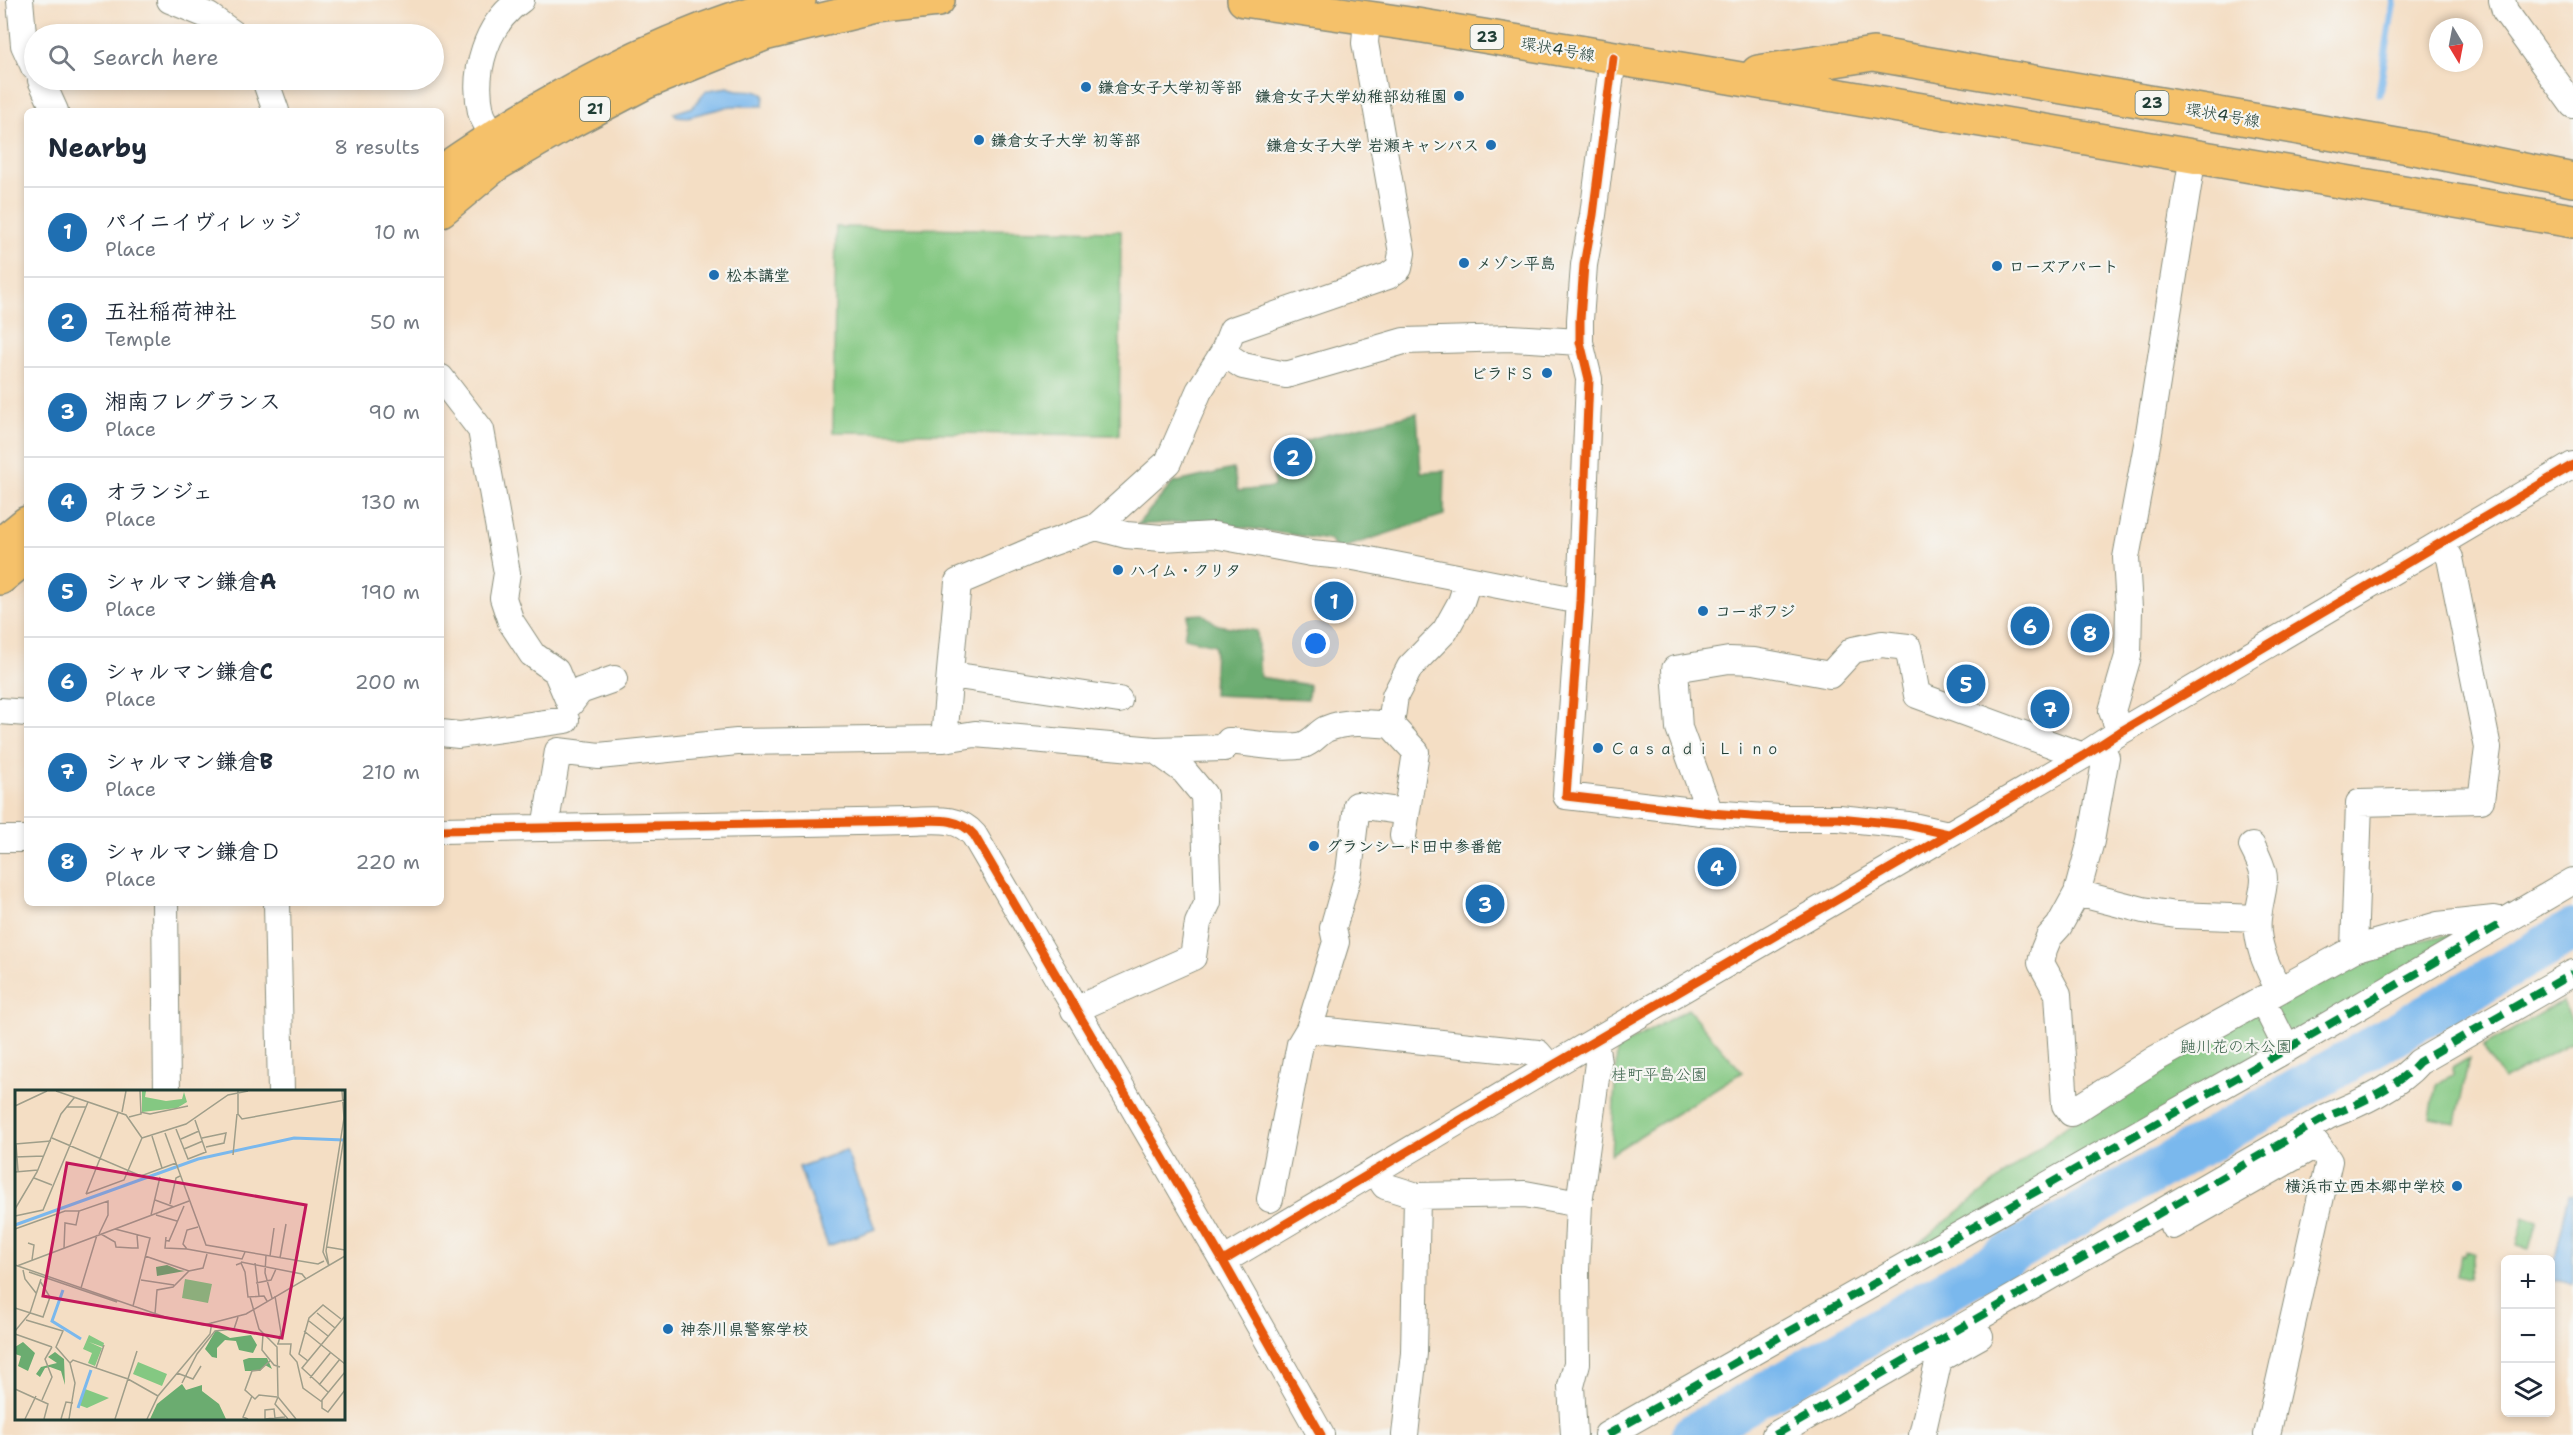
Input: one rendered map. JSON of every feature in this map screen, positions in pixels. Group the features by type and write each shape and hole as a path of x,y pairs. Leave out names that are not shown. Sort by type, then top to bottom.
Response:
{"main road":[{"path":"758,15 799,0"},
{"path":"758,15 938,0"},
{"name":"環状4号線","path":"1244,0 1729,76 2573,221"},
{"name":"21","path":"444,170 555,99 629,60 758,15"},
{"name":"21","path":"444,208 495,165 560,127 646,82 758,15"},
{"name":"環状4号線","path":"1729,76 1873,54 2420,149 2573,180"},
{"path":"0,545 24,525"},
{"path":"0,578 24,558"}],"street":[{"path":"20,0 24,45"},
{"path":"170,0 208,8 224,24"},
{"path":"494,136 482,113 478,84 483,50 498,22 521,0"},
{"path":"2502,0 2505,11 2573,105"},
{"path":"944,739 958,582 1045,545 1096,527 1168,462 1199,391 1223,353 1232,330 1388,276 1399,268 1402,253 1365,43 1367,18"},
{"path":"1613,58 1593,215 1584,265 1580,342 1589,379 1580,601 1566,796 1710,813 1779,818 1839,818 1908,825 1948,834"},
{"path":"46,90 54,108"},
{"path":"269,90 275,108"},
{"path":"2120,732 2112,711 2128,656 2129,608 2126,558 2148,440 2193,155"},
{"path":"1223,353 1243,366 1286,375 1404,341 1511,338 1580,342"},
{"path":"444,382 481,430 507,573 503,598 512,622 532,654 556,671 568,712"},
{"path":"1222,1261 2573,465"},
{"path":"1096,527 1126,535 1162,538 1214,535 1311,553 1354,558 1580,601"},
{"path":"2354,949 2359,803 2481,800 2488,748 2450,558 2441,543"},
{"path":"1391,725 1395,696 1410,667 1445,631 1461,602 1468,581"},
{"path":"1710,813 1679,728 1675,669 1729,660 1754,661 1830,675 1853,650 1882,644 1908,647 1917,695 2106,757 2091,841 2077,893 2059,926 2049,937 2041,963 2058,994 2065,1105 2071,1113 2155,1059 2354,949 2438,925 2494,919 2504,921"},
{"path":"951,675 1119,700"},
{"path":"545,828 558,751 568,712 580,691 614,679"},
{"path":"0,711 24,713"},
{"path":"444,733 459,735 568,712"},
{"path":"558,751 599,756 737,742 944,739 975,734 1155,750 1224,748 1229,741 1294,746 1305,744 1325,729 1339,725 1359,722 1391,725 1416,752 1404,824 1357,806 1349,872 1334,928 1336,942 1309,1029 1300,1044 1270,1199"},
{"path":"1074,1010 1193,957 1198,923 1208,902 1203,795 1184,771 1155,750"},
{"path":"444,830 955,821 966,826 974,836 1222,1261 1320,1435"},
{"path":"0,839 24,839"},
{"path":"2252,846 2264,868 2265,886 2258,918 2262,954 2270,994 2287,1049"},
{"path":"1607,1435 2287,1049 2573,881"},
{"path":"2077,893 2176,915 2258,918"},
{"path":"165,906 167,1090"},
{"path":"277,906 281,1090"},
{"path":"1774,1435 2328,1116 2352,1107 2410,1072 2420,1062 2573,973"},
{"path":"1309,1029 1538,1053 1550,1066"},
{"path":"1574,1435 1571,1386 1577,1363 1576,1270 1579,1204 1598,1063 1595,1041"},
{"path":"1922,1435 1939,1359 2317,1144 2329,1161 2267,1435"},
{"path":"1375,1171 1385,1186 1417,1196 1525,1194 1579,1204"},
{"path":"1405,1435 1414,1353 1417,1196"}],"green space":[{"path":"836,227 1121,231 1119,435 833,432"},
{"path":"1417,413 1421,472 1445,471 1444,515 1337,550 1329,540 1199,521 1137,525 1173,483 1233,469 1238,491 1274,487 1274,455 1313,438"},
{"path":"1203,614 1218,625 1257,631 1260,677 1309,685 1308,699 1213,695 1215,645 1184,638 1188,615"},
{"name":"鼬川花の木公園","path":"2484,927 2288,1042 2271,1002 2376,950"},
{"path":"2562,1001 2573,1023 2573,1042 2503,1080 2483,1047"},
{"name":"鼬川花の木公園","path":"2260,1008 2279,1047 1884,1271 2068,1124"},
{"name":"桂町平島公園","path":"1688,1009 1742,1072 1611,1154 1617,1049"},
{"path":"2469,1058 2456,1123 2430,1118 2436,1084 2453,1075 2452,1068"},
{"path":"2524,1217 2537,1221 2529,1249 2517,1246"},
{"path":"2466,1251 2475,1253 2469,1279 2457,1276 2461,1254 2465,1255"}],"water":[{"path":"728,87 759,92 764,95 763,106 731,106 687,117 677,116 674,113 693,107 707,91"},
{"path":"846,1150 875,1229 828,1246 799,1167"},
{"path":"2569,1194 2573,1195 2573,1284 2555,1280 2555,1260"}],"waterway":[{"path":"2379,94 2394,0"},
{"path":"1692,1435 2573,930"}],"marked path":[{"path":"1607,1435 2287,1049 2504,922"},
{"path":"1775,1435 2328,1116 2377,1094 2400,1079 2419,1062 2573,973"}],"cycle path":[{"path":"1613,58 1593,215 1584,265 1580,320 1580,342 1589,379 1580,601 1566,796 1710,813 1779,818 1839,818 1908,825 1948,834"},
{"path":"1223,1261 2573,465"},
{"path":"444,830 935,820 960,824 974,835 1223,1261 1321,1435"}],"place":[{"name":"鎌倉女子大学初等部","path":"1086,87"},
{"name":"鎌倉女子大学幼稚部幼稚園","path":"1459,96"},
{"name":"鎌倉女子大学 初等部","path":"979,140"},
{"name":"鎌倉女子大学 岩瀬キャンパス","path":"1491,145"},
{"name":"メゾン平島","path":"1464,263"},
{"name":"ローズアパート","path":"1997,266"},
{"name":"松本講堂","path":"714,275"},
{"name":"ビラドＳ","path":"1547,373"},
{"name":"五社稲荷神社","path":"1293,457"},
{"name":"ハイム・クリタ","path":"1118,570"},
{"name":"パイニイヴィレッジ","path":"1334,601"},
{"name":"コーポフジ","path":"1703,611"},
{"name":"シャルマン鎌倉C","path":"2030,626"},
{"name":"シャルマン鎌倉Ｄ","path":"2090,633"},
{"name":"シャルマン鎌倉A","path":"1966,684"},
{"name":"シャルマン鎌倉B","path":"2050,709"},
{"name":"Ｃａｓａ ｄｉ Ｌｉｎｏ","path":"1598,748"},
{"name":"グランシード田中参番館","path":"1314,846"},
{"name":"オランジェ","path":"1717,867"},
{"name":"湘南フレグランス","path":"1485,904"},
{"name":"横浜市立西本郷中学校","path":"2457,1186"},
{"name":"神奈川県警察学校","path":"668,1329"}]}
